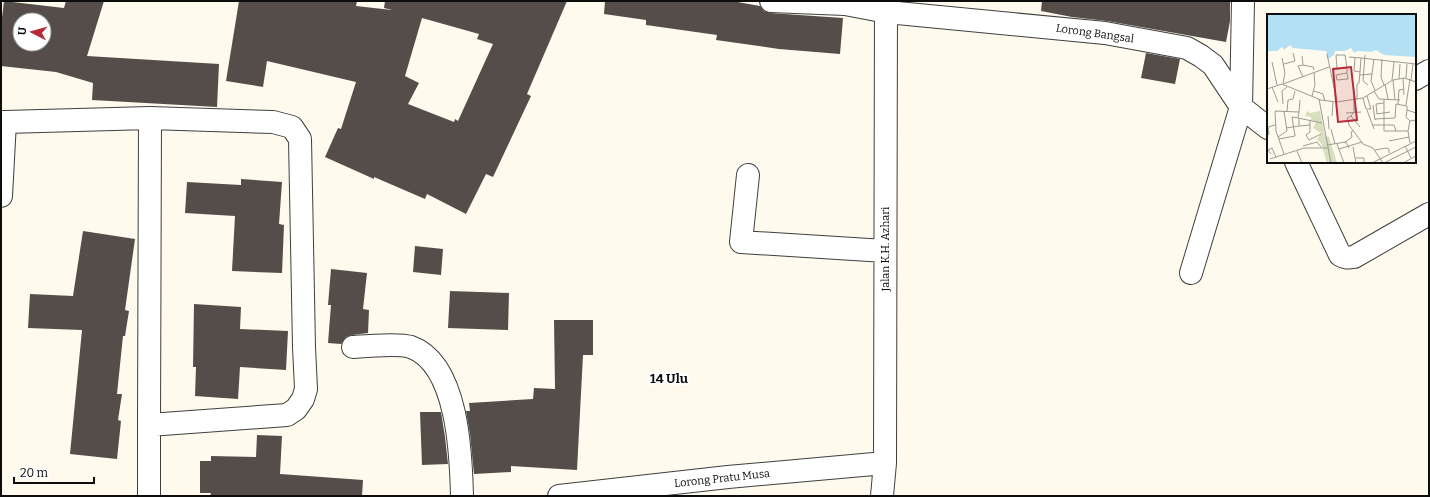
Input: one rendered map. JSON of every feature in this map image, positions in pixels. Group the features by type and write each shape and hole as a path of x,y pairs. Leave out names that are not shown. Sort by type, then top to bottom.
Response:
{"street":[{"name":"Lorong Bangsal","path":"771,1 887,6 1105,33 1187,48 1201,56 1213,66 1241,107 1267,127"},
{"path":"1191,273 1241,107 1243,1"},
{"name":"Jalan K.H. Azhari","path":"882,496 885,463 887,6"},
{"path":"1416,78 1429,71"},
{"path":"149,496 150,118"},
{"path":"1,196 3,122 150,118 273,122 292,127 300,139 306,389 303,399 296,409 287,415 150,425"},
{"path":"1296,163 1340,254 1344,257 1354,257 1429,214"},
{"path":"748,175 741,242 886,251"},
{"path":"353,347 409,347 422,352 434,365 446,386 456,419 461,466 462,496"},
{"name":"Lorong Pratu Musa","path":"558,496 728,477 885,463"}],"building":[{"path":"4,1 64,8 66,1 104,1 87,56 219,64 217,107 92,100 93,83 56,72 1,66 1,26"},
{"path":"239,1 357,1 356,6 392,10 384,8 385,1 567,1 527,94 531,96 493,177 486,174 466,214 427,194 425,199 374,177 374,179 325,157 338,128 341,129 356,82 267,61 263,87 226,81","holes":["422,18 479,34 477,39 493,44 458,121 455,119 454,122 408,104 419,83 405,76"]},
{"path":"605,1 732,1 760,6 764,11 770,13 843,18 840,54 779,49 716,40 717,35 646,25 646,20 604,14"},
{"path":"1042,1 1230,1 1230,21 1226,42 1041,11"},
{"path":"1146,53 1180,59 1175,84 1141,78"},
{"path":"241,179 282,182 279,224 284,225 282,273 232,271 235,216 185,213 187,182 241,185"},
{"path":"83,231 135,239 125,310 129,311 125,336 123,336 117,394 122,394 118,420 121,421 117,459 70,454 82,330 28,328 30,294 73,296"},
{"path":"415,246 443,249 441,275 413,272"},
{"path":"331,269 367,273 363,309 369,310 368,333 346,337 341,344 328,343 331,305 328,305"},
{"path":"450,291 509,293 508,330 448,328"},
{"path":"194,304 241,307 240,329 288,331 286,370 240,367 238,399 195,396 196,367 193,367"},
{"path":"554,320 593,320 593,355 583,355 577,470 511,466 511,472 474,474 466,411 470,411 469,403 533,399 534,388 555,389"},
{"path":"420,412 441,412 448,464 422,465"},
{"path":"257,435 282,436 280,474 363,480 362,496 210,496 211,493 200,493 200,461 211,461 211,456 256,457"}],"district":[{"name":"14 Ulu","path":"669,378"}]}
